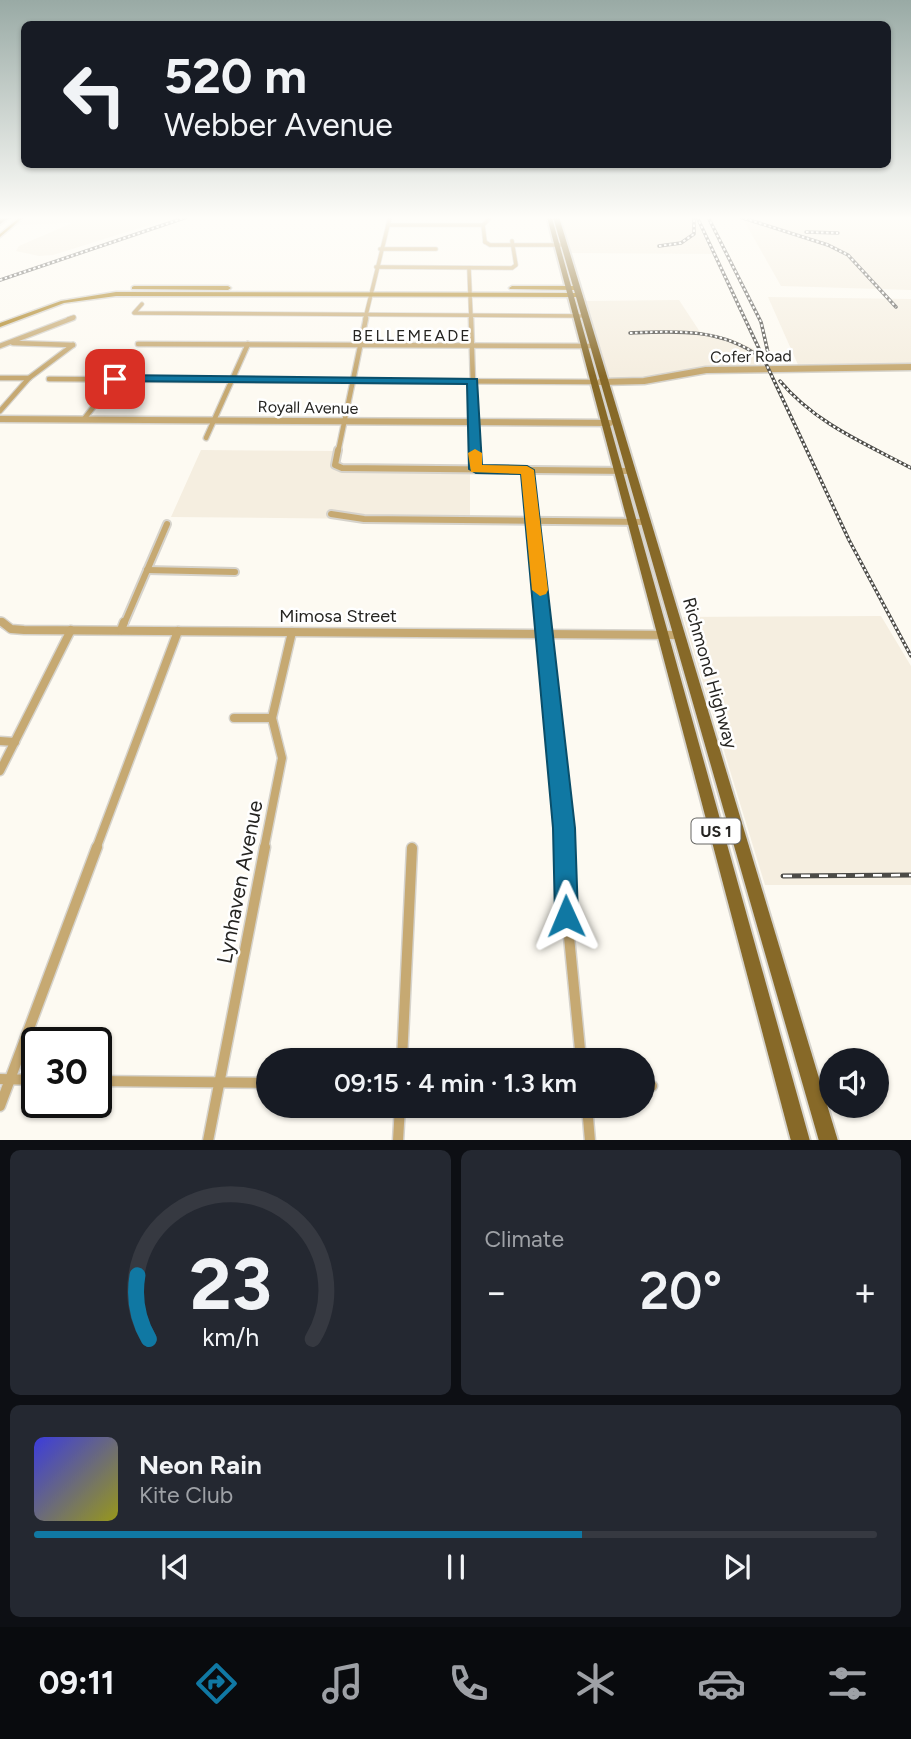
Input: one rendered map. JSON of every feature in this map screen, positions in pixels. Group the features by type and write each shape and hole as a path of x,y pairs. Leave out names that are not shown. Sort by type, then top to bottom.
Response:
{"main road":[{"name":"Richmond Highway","path":"564,270 617,471 639,522"},
{"name":"Richmond Highway","path":"569,270 630,471 639,522 671,635 801,1140"},
{"path":"0,320 61,298 116,289 577,291"},
{"path":"0,325 63,302 109,295 371,291"},
{"name":"Richmond Highway","path":"671,635 829,1140"}],"street":[{"path":"375,270 335,465 630,471"},
{"path":"469,270 476,469"},
{"path":"142,304 134,313 584,316"},
{"path":"0,346 74,317"},
{"path":"0,411 29,378 74,345 8,343"},
{"path":"138,344 593,346"},
{"path":"206,438 248,344"},
{"name":"Cofer Road","path":"593,382 644,381 701,370 911,367"},
{"path":"0,378 29,378"},
{"path":"50,379 593,382"},
{"path":"84,419 115,379"},
{"name":"Royall Avenue","path":"0,419 617,424"},
{"path":"527,470 564,828 566,916 581,1048"},
{"path":"331,514 363,519 639,522"},
{"path":"121,631 167,524"},
{"path":"147,570 235,572"},
{"name":"Mimosa Street","path":"0,621 6,627 17,630 671,635"},
{"path":"0,771 71,630"},
{"path":"0,1106 5,1079 177,631"},
{"name":"Lynhaven Avenue","path":"208,1140 282,758 272,718 292,632"},
{"path":"234,718 272,718"},
{"path":"0,741 15,742"},
{"path":"403,1048 412,848"},
{"path":"112,1081 256,1083"},
{"path":"398,1140 399,1118"},
{"path":"588,1118 590,1140"}],"shaded area":[{"path":"772,270 911,270 911,290 781,286"},
{"path":"768,297 911,299 911,365 799,367"},
{"path":"679,300 700,332 731,339 754,349 764,367 688,369 634,380 613,379 609,376 585,301"},
{"path":"201,450 338,451 338,467 470,469 470,520 171,517"},
{"path":"881,616 911,666 911,885 765,885 683,617"}],"railway":[{"path":"0,280 29,270"},
{"path":"722,270 849,540 911,656"},
{"path":"735,270 761,322 769,357"},
{"path":"862,270 896,307"},
{"path":"630,333 698,333 730,341 760,357"},
{"path":"780,381 824,420 911,468"},
{"path":"783,876 911,875"}],"slow traffic":[{"path":"475,453 476,469 527,470 540,590"}],"district":[{"name":"BELLEMEADE","path":"412,335"}],"route":[{"path":"115,379 473,381 476,469 527,470 564,828 566,916"}]}
